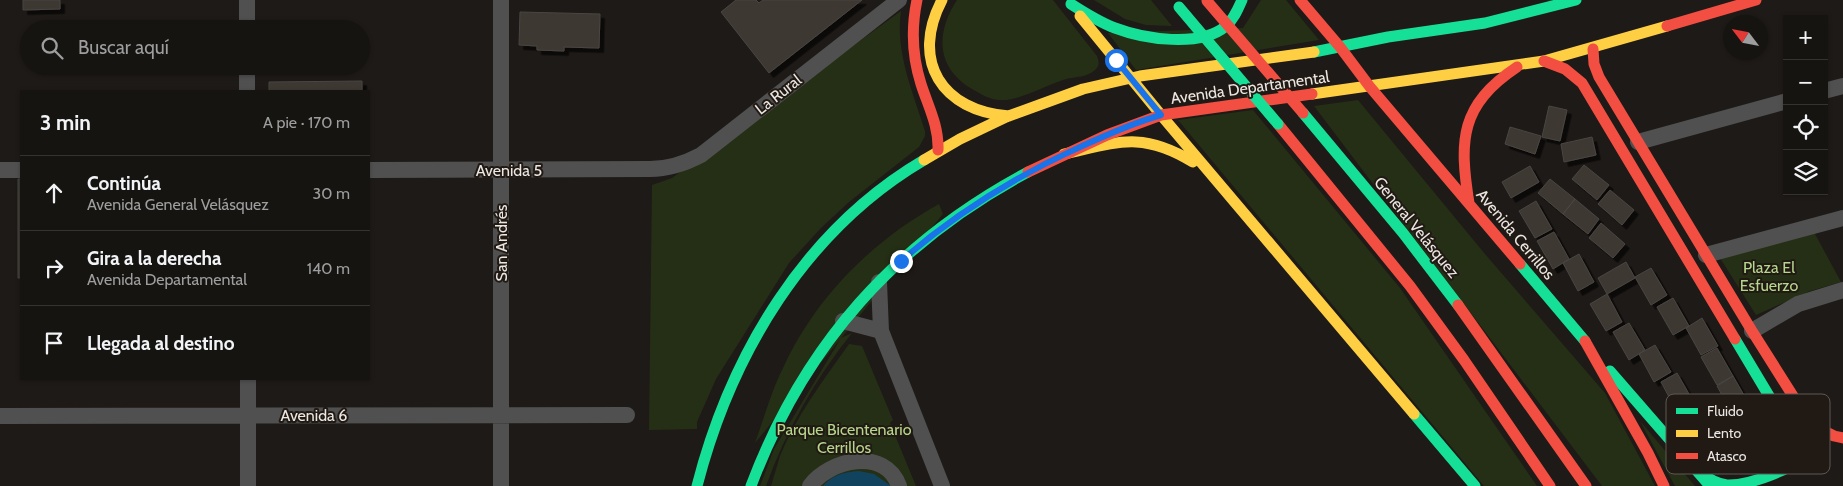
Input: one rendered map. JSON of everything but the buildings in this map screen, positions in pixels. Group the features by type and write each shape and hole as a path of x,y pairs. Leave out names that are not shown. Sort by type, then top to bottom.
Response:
{"main road":[{"path":"917,0 912,44 918,76 938,134 938,150"},
{"path":"942,0 932,23 930,46 934,67 940,81 956,100 967,106 982,112 1009,116"},
{"name":"General Velásquez","path":"1207,0 1433,272 1518,386 1586,486"},
{"path":"1069,2 1090,16 1123,31 1150,38 1173,39 1206,35 1224,27 1234,15 1242,0"},
{"name":"Avenida Cerrillos","path":"1300,0 1370,87 1666,435"},
{"name":"Avenida Departamental","path":"697,486 716,419 737,369 786,288 824,240 853,212 898,177 938,150 982,127 1062,95 1110,82 1340,48 1378,39 1481,23 1576,0"},
{"name":"Avenida Departamental","path":"751,486 762,456 786,406 817,357 843,321 879,282 941,227 1008,183 1044,163 1134,124 1161,115 1544,61 1593,49 1756,0"},
{"path":"1069,2 1161,115 1475,486"},
{"path":"1176,3 1364,228 1411,288 1550,486"},
{"path":"1593,49 1594,64 1600,77 1752,331 1793,394"},
{"path":"1544,61 1552,62 1567,69 1582,82 1768,394"},
{"path":"1469,203 1464,177 1463,154 1470,118 1475,107 1490,87 1521,65"},
{"path":"1064,154 1116,143 1154,142 1185,156 1212,175"},
{"path":"1585,342 1648,453 1664,486"},
{"path":"1830,434 1843,439"},
{"path":"1830,446 1843,439"},
{"name":"Avenida Cerrillos","path":"1700,474 1710,486"},
{"path":"1702,474 1728,485 1740,485 1770,474"}],"street":[{"path":"247,0 247,20"},
{"name":"San Andrés","path":"501,0 501,486"},
{"name":"La Rural","path":"650,169 681,165 701,154 899,0"},
{"path":"247,75 247,90"},
{"path":"1828,90 1843,86"},
{"path":"1638,142 1783,102"},
{"name":"Avenida 5","path":"370,170 650,169"},
{"path":"0,170 20,170"},
{"path":"1706,255 1843,218"},
{"path":"879,282 881,331 942,486"},
{"path":"1752,331 1798,304 1843,290"},
{"path":"843,321 881,331"},
{"path":"248,380 248,486"},
{"name":"Avenida 6","path":"0,416 627,415"},
{"path":"810,486 826,470 853,461 874,463 882,467 890,472 899,486"}],"green space":[{"path":"957,0 1053,0 1097,56 1098,67 1089,74 1066,79 1016,98 1000,100 986,96 960,80 945,60 943,36 945,24"},
{"path":"1094,0 1151,0 1172,26 1146,25 1125,19"},
{"path":"1261,0 1286,0 1319,40 1136,70 1108,33 1243,28"},
{"path":"901,11 901,42 906,72 925,131 925,136 919,147 849,202 821,228 789,263 716,379 697,422 697,429 649,430 652,185 672,178"},
{"path":"1358,100 1485,254 1605,393 1655,486 1602,486 1314,106"},
{"path":"1253,110 1400,288 1537,486 1484,486 1178,120"},
{"path":"939,204 943,214 755,443 783,368 811,318 848,274 869,254 891,235"},
{"name":"Plaza El Esfuerzo","path":"1814,232 1841,282 1810,291 1756,315 1720,258"},
{"path":"852,333 826,369 803,406 783,445 766,486 760,486 774,449 841,338"},
{"name":"Parque Bicentenario Cerrillos","path":"849,344 862,346 893,420 890,423 916,486 771,486 780,456 794,427 811,398"},
{"path":"1640,421 1666,452 1666,469"},
{"path":"1669,474 1685,474 1695,486 1675,486"}],"water":[{"path":"859,471 874,474 891,486 823,486 830,479 839,475"}],"traffic: fast":[{"path":"1071,4 1103,23 1127,32 1156,38 1187,39 1215,33 1226,26 1234,17 1242,0"},
{"path":"1314,52 1388,37 1485,23 1576,0"},
{"path":"1179,7 1278,124"},
{"path":"1303,113 1403,233 1458,305"},
{"path":"697,486 712,437 730,389 752,343 779,300 809,259 843,222 881,189 924,160"},
{"path":"751,486 773,435 798,387 827,343 859,303 896,265 936,231 980,200 1028,172"},
{"path":"1520,264 1585,341"},
{"path":"1735,339 1768,394"},
{"path":"1610,371 1666,435"},
{"path":"1414,414 1475,486"},
{"path":"1700,474 1710,486"},
{"path":"1702,474 1727,485 1751,482 1774,474"}],"traffic: slow":[{"path":"942,0 933,22 930,43 931,62 938,79 950,93 966,104 986,112 1009,116"},
{"path":"1080,16 1161,115"},
{"path":"1312,94 1544,61 1667,26"},
{"path":"924,160 960,139 1006,117 1083,89 1140,76 1314,52"},
{"path":"1161,115 1414,414"},
{"path":"1064,154 1115,143 1130,142 1159,146 1193,162"}],"traffic: jam":[{"path":"917,0 913,32 914,53 918,74 935,124 938,150"},
{"path":"1300,0 1340,47 1370,87 1520,264"},
{"path":"1667,26 1756,0"},
{"path":"1207,1 1303,113"},
{"path":"1593,49 1594,64 1599,77 1792,394"},
{"path":"1544,61 1565,69 1582,83 1735,339"},
{"path":"1469,203 1464,161 1468,126 1474,110 1484,95 1498,81 1517,67"},
{"path":"1028,172 1107,135 1161,115 1312,94"},
{"path":"1278,124 1410,286 1464,360 1550,486"},
{"path":"1458,305 1586,486"},
{"path":"1585,341 1648,453 1664,486"},
{"path":"1830,434 1843,438"}],"route":[{"path":"901,261 941,227 1027,172 1108,134 1161,115 1116,60"}]}
